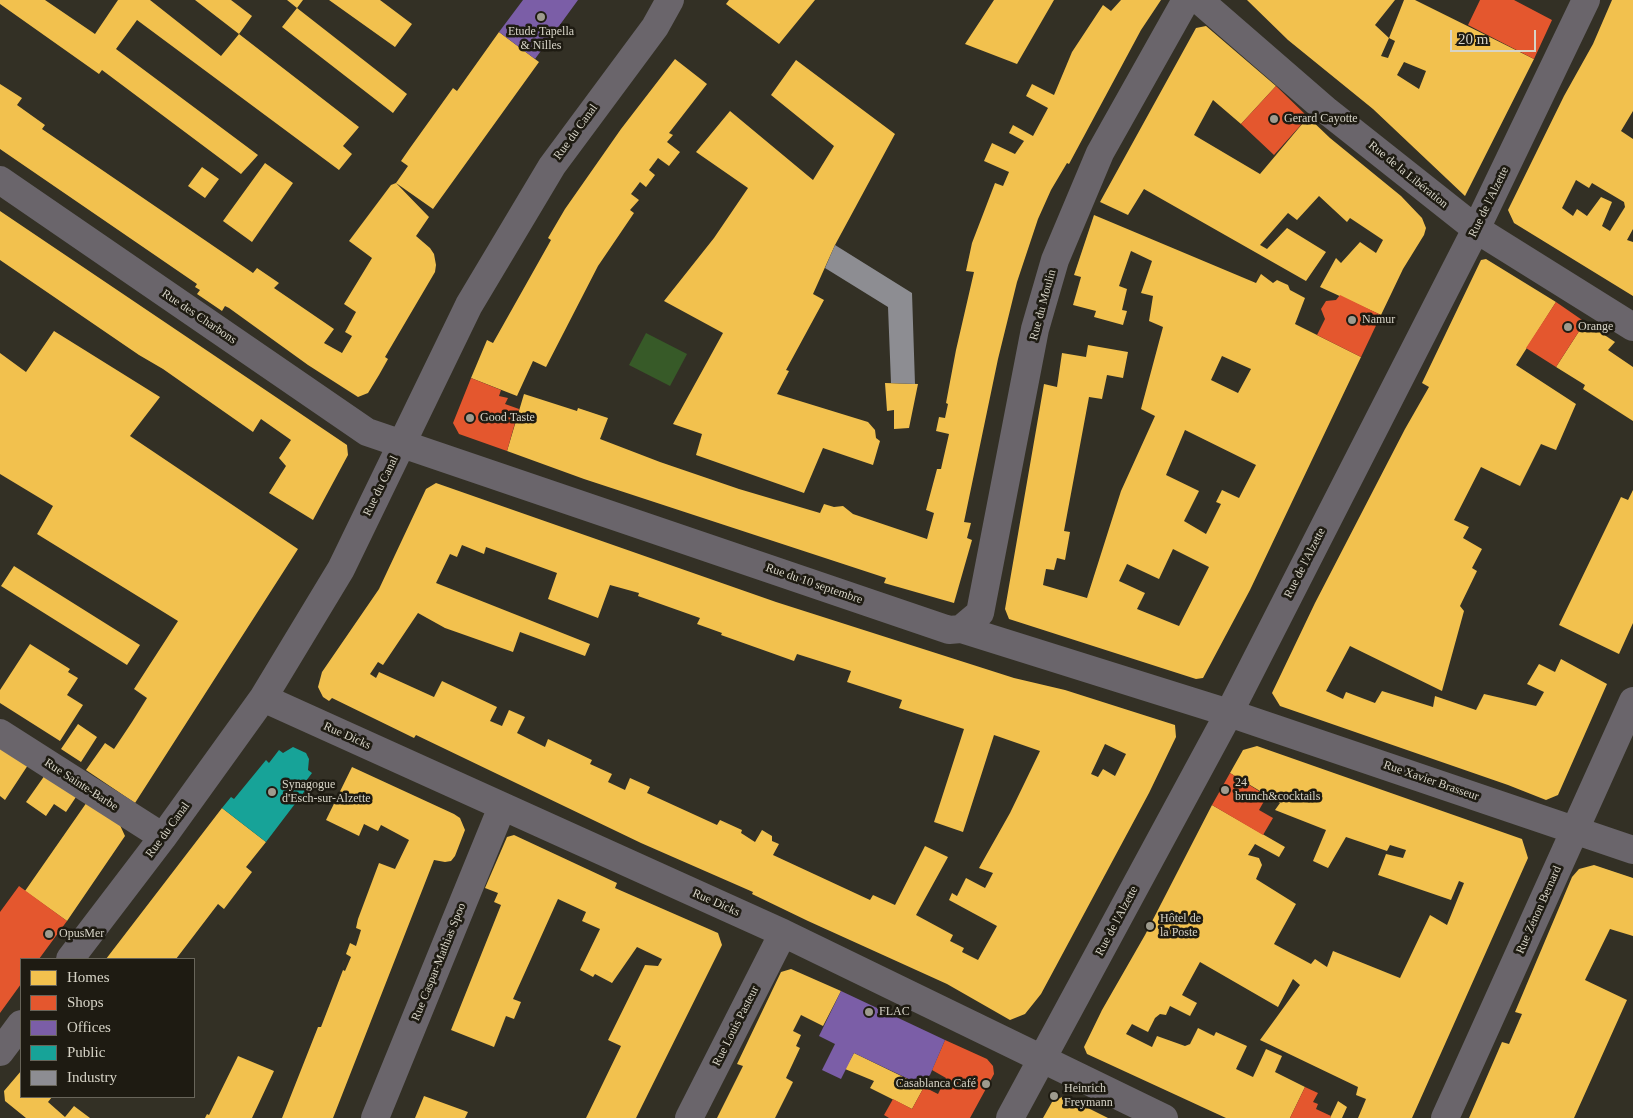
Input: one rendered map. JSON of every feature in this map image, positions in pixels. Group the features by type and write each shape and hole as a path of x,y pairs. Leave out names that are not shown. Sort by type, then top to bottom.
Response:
{"street":[{"name":"Rue du Canal","path":"71,958 163,837 263,698 341,568 470,304 552,166 655,27 670,0"},
{"name":"Rue du Moulin","path":"961,629 972,622 980,613 1035,329 1055,260 1100,152 1186,0"},
{"name":"Rue de la Libération","path":"1199,0 1327,111 1476,229 1633,327"},
{"name":"Rue de l'Alzette","path":"1010,1118 1229,713 1476,229 1586,0"},
{"name":"Rue des Charbons","path":"0,180 367,432 402,445"},
{"name":"Rue du 10 septembre","path":"402,445 949,630 961,629 1229,713"},
{"name":"Rue Dicks","path":"263,698 783,933 1164,1118"},
{"name":"Rue Zénon Bernard","path":"1445,1118 1633,702"},
{"name":"Rue Xavier Brasseur","path":"1229,713 1633,850"},
{"name":"Rue Sainte-Barbe","path":"0,733 163,837"},
{"name":"Rue Caspar-Mathias Spoo","path":"375,1118 502,807"},
{"name":"Rue Louis Pasteur","path":"689,1118 783,933"},
{"path":"0,1052 20,1025"}],"green space":[{"path":"646,333 687,354 670,386 629,365"}],"building: Homes":[{"path":"0,0 45,0 95,34 118,0 150,0 221,56 239,34 359,127 343,146 352,154 339,170 137,20 116,49 258,155 241,174 102,70 99,74 0,4"},
{"path":"195,0 231,0 252,16 239,34"},
{"path":"287,0 303,0 297,8"},
{"path":"329,0 380,0 412,24 395,47"},
{"path":"729,0 815,0 779,44 726,4"},
{"path":"994,0 1054,0 1017,64 965,44"},
{"path":"1121,0 1161,0 1141,30 1069,164 1067,163 1051,190 1038,219 1017,282 998,359 964,522 971,523 967,538 972,540 954,603 884,583 886,578 584,479 507,451 524,394 577,411 578,408 608,418 600,439 660,462 739,489 820,513 824,504 834,507 843,506 853,514 927,539 934,513 926,510 937,469 941,469 949,434 936,431 939,417 945,418 956,350 974,272 966,271 972,243 995,183 1003,186 1009,172 984,161 992,143 1015,154 1024,141 1009,133 1013,125 1033,136 1048,108 1026,96 1032,84 1054,95 1072,52 1103,5 1111,11"},
{"path":"1247,0 1395,0 1375,25 1389,38 1404,0 1415,0 1534,59 1465,196 1373,109 1288,40","holes":["1389,38 1395,41 1388,58 1381,56","1404,62 1426,71 1419,89 1397,75"]},
{"path":"1612,0 1633,0 1633,111 1621,131 1633,139 1633,229 1627,240 1633,242 1633,296 1514,223 1508,210 1564,96 1593,44","holes":["1576,180 1589,188 1592,183 1624,202 1625,207 1610,231 1602,226 1612,202 1601,197 1587,216 1577,209 1573,216 1562,208"]},
{"path":"297,8 407,94 393,113 282,27"},
{"path":"1206,26 1276,86 1241,124 1213,100 1194,135 1260,174 1308,117 1330,138 1401,196 1422,218 1426,228 1424,235 1403,269 1381,315 1320,287 1336,258 1341,263 1360,242 1376,253 1383,240 1350,218 1347,222 1319,196 1297,220 1288,213 1260,245 1267,249 1287,228 1326,252 1306,281 1144,189 1128,215 1100,202 1196,28"},
{"path":"499,32 539,62 433,209 396,183 408,166 401,161 453,88 457,91"},
{"path":"675,59 707,84 669,133 673,135 667,142 680,152 669,166 658,158 649,170 655,175 646,187 640,182 631,194 639,200 630,210 634,213 598,266 546,367 533,361 517,396 471,378 487,340 493,343 551,240 548,238 565,209 621,129"},
{"path":"796,60 895,134 835,245 813,294 824,300 786,370 789,371 777,394 868,422 875,430 876,438 880,441 873,465 823,448 804,493 696,455 702,434 673,424 723,333 664,301 714,238 748,188 696,152 730,111 813,180 834,146 771,95"},
{"path":"0,84 22,98 17,105 45,125 42,129 253,273 257,268 279,283 274,288 334,329 324,343 342,353 352,336 345,332 356,312 344,304 372,258 349,241 391,185 396,183 429,217 416,236 434,254 435,272 385,357 388,359 368,393 358,397 308,365 229,308 225,306 222,311 197,294 200,290 195,287 197,284 0,149"},
{"path":"265,163 293,183 252,242 223,221"},
{"path":"202,167 219,179 205,198 188,186"},
{"path":"0,211 347,445 348,455 313,520 269,493 286,466 279,458 291,440 261,419 253,432 163,369 139,355 0,260"},
{"path":"1094,215 1256,283 1261,274 1273,283 1277,280 1288,285 1290,290 1305,298 1295,324 1361,357 1250,590 1203,678 1196,679 1009,619 1005,609 1044,384 1057,387 1062,353 1086,357 1088,345 1128,352 1123,378 1107,375 1102,399 1089,397 1064,531 1070,532 1065,560 1057,558 1054,570 1046,569 1043,585 1087,598 1121,491 1155,416 1141,409 1163,327 1149,321 1153,296 1141,293 1152,261 1131,251 1119,286 1127,289 1122,310 1127,311 1123,325 1094,317 1096,311 1073,305 1081,277 1074,275","holes":["1222,356 1251,369 1238,393 1211,380","1185,430 1256,465 1239,498 1222,490 1216,502 1221,504 1206,534 1184,521 1199,491 1166,475","1173,549 1209,567 1179,626 1137,609 1145,593 1119,581 1127,564 1159,579"]},
{"path":"1486,259 1556,302 1516,365 1576,404 1556,450 1541,444 1520,486 1481,467 1454,520 1469,527 1463,538 1482,549 1472,568 1477,571 1460,606 1464,611 1442,691 1350,646 1326,691 1343,699 1346,692 1375,703 1382,691 1433,707 1435,696 1476,710 1484,694 1536,706 1544,692 1527,684 1539,664 1555,672 1561,659 1607,684 1558,795 1546,800 1280,706 1272,693 1315,603 1405,429 1429,387 1422,383 1481,260"},
{"path":"1585,322 1615,342 1608,350 1633,367 1633,421 1583,389 1585,385 1556,367"},
{"path":"54,331 160,397 130,436 298,549 135,803 86,770 105,743 114,749 147,698 134,689 178,621 37,534 53,506 0,474 0,353 26,372"},
{"path":"885,383 918,384 909,428 894,429 894,410 887,411"},
{"path":"436,483 776,602 1014,678 1065,690 1175,725 1176,737 1149,793 1041,994 1025,1014 1010,1020 947,984 808,921 752,894 753,892 641,843 416,735 414,738 332,698 329,701 323,697 318,687 322,672 379,589 426,489","holes":["462,545 484,554 486,547 557,573 548,599 598,618 610,585 639,593 638,596 700,618 697,624 722,633 721,635 794,661 797,654 851,671 847,682 902,700 899,708 964,729 934,822 963,832 994,735 1040,751 1010,813 979,868 993,873 985,888 966,878 957,896 952,893 949,900 997,926 978,960 962,952 964,948 950,941 953,935 916,915 948,857 925,846 895,905 873,895 870,900 773,855 779,844 772,841 772,836 762,830 755,842 741,833 742,830 720,820 717,825 647,793 650,787 630,778 625,790 608,782 612,774 590,764 592,760 548,739 545,747 517,733 525,717 509,710 502,726 490,721 497,707 442,681 434,697 379,672 376,678 370,674 378,662 383,665 418,613 445,628 513,652 520,632 585,656 590,644 436,583 450,554 457,557","1105,744 1126,754 1115,776 1103,769 1098,777 1091,774"]},
{"path":"1633,490 1633,623 1619,654 1559,625 1621,497 1628,500"},
{"path":"14,566 140,645 127,665 1,586"},
{"path":"30,644 70,669 68,672 78,678 67,695 83,705 60,741 0,703 0,690"},
{"path":"78,724 97,737 81,762 61,749"},
{"path":"1257,746 1522,839 1528,858 1412,1118 1358,1118 1366,1099 1356,1095 1358,1087 1260,1040 1300,985 1293,979 1278,1007 1200,962 1182,995 1197,1003 1190,1016 1170,1006 1166,1015 1160,1014 1155,1018 1148,1032 1132,1024 1126,1034 1152,1047 1157,1036 1185,1046 1190,1044 1198,1028 1214,1036 1216,1032 1247,1046 1236,1069 1253,1077 1266,1049 1282,1056 1275,1072 1305,1087 1290,1118 1226,1118 1087,1054 1084,1047 1102,1010 1145,935 1212,805 1285,847 1279,857 1255,844 1248,855 1259,858 1262,865 1256,879 1296,904 1274,944 1311,964 1315,959 1327,967 1333,951 1400,978 1430,915 1447,925 1464,883 1459,881 1451,900 1378,875 1386,854 1403,858 1406,850 1390,845 1387,851 1346,837 1328,868 1313,861 1326,830 1275,810 1280,803 1230,773 1243,750"},
{"path":"0,747 28,765 5,800 0,796"},
{"path":"352,767 454,814 460,818 465,830 455,856 451,861 434,860 333,1118 282,1118 318,1027 321,1027 343,970 345,971 351,957 346,954 350,943 356,946 361,930 356,928 358,919 379,863 395,869 409,840 381,825 378,831 364,824 359,836 326,820"},
{"path":"45,775 76,797 66,812 54,804 46,816 26,802"},
{"path":"87,802 119,823 125,836 67,921 25,891"},
{"path":"222,808 266,842 246,867 252,872 224,909 218,904 177,958 107,958"},
{"path":"514,835 617,883 615,888 718,933 722,945 636,1118 586,1118 621,1046 608,1040 645,965 658,966 662,959 637,947 612,983 595,974 593,977 580,970 600,929 582,921 586,912 558,899 513,999 521,1002 514,1019 506,1016 494,1047 451,1030 501,905 494,902 498,893 485,888 507,837"},
{"path":"1594,865 1633,878 1633,936 1610,929 1585,980 1627,1000 1574,1118 1469,1118 1502,1042 1509,1044 1522,1014 1515,1012 1572,877 1579,869"},
{"path":"791,969 841,991 823,1026 801,1015 793,1031 801,1035 796,1046 800,1048 786,1078 793,1082 775,1118 717,1118 743,1066 737,1064 781,972"},
{"path":"854,1053 924,1087 912,1109 870,1088 874,1081 845,1069"},
{"path":"238,1056 274,1071 252,1118 205,1118 207,1114 209,1115"},
{"path":"20,1072 20,1098 51,1098 48,1102 65,1117 74,1106 90,1118 26,1118 5,1101 4,1091"},
{"path":"424,1096 468,1112 465,1118 415,1118"},
{"path":"1064,1096 1108,1118 1043,1118 1052,1102"},
{"path":"1338,1101 1347,1107 1342,1118 1330,1118"}],"building: Shops":[{"path":"1480,0 1514,0 1552,20 1534,59 1468,25"},
{"path":"1276,86 1308,117 1274,155 1241,124"},
{"path":"1340,295 1381,315 1361,357 1317,335 1325,319 1321,309 1326,301 1336,300"},
{"path":"1556,302 1585,322 1556,367 1526,348"},
{"path":"471,378 501,390 499,396 508,398 505,404 519,409 507,451 459,434 453,423"},
{"path":"1230,773 1267,796 1259,810 1273,818 1263,835 1212,805"},
{"path":"19,886 67,921 40,958 20,958 20,985 0,1013 0,912"},
{"path":"945,1040 987,1059 993,1066 994,1074 970,1118 889,1118 884,1115 893,1099 912,1109 924,1087 938,1094 946,1078 932,1070"},
{"path":"1305,1087 1318,1093 1313,1102 1318,1104 1316,1109 1331,1116 1330,1118 1290,1118"}],"building: Offices":[{"path":"523,0 578,0 535,59 499,32"},
{"path":"841,991 945,1040 930,1075 919,1084 854,1053 841,1079 822,1070 835,1044 819,1036"}],"building: Public":[{"name":"Synagogue d'Esch-sur-Alzette","path":"293,747 306,753 309,759 308,770 312,773 303,785 307,788 266,842 222,808 231,797 234,799 266,760 269,763 279,750 283,753"}],"building: Industry":[{"path":"835,245 912,293 915,384 891,383 888,307 825,268"}],"place":[{"name":"Etude Tapella & Nilles","path":"541,17"},
{"name":"Gerard Cayotte","path":"1274,119"},
{"name":"Namur","path":"1352,320"},
{"name":"Orange","path":"1568,327"},
{"name":"Good Taste","path":"470,418"},
{"name":"24 brunch&cocktails","path":"1225,790"},
{"name":"Synagogue d'Esch-sur-Alzette","path":"272,792"},
{"name":"Hôtel de la Poste","path":"1150,926"},
{"name":"OpusMer","path":"49,934"},
{"name":"FLAC","path":"869,1012"},
{"name":"Casablanca Café","path":"986,1084"},
{"name":"Heinrich Freymann","path":"1054,1096"}]}
